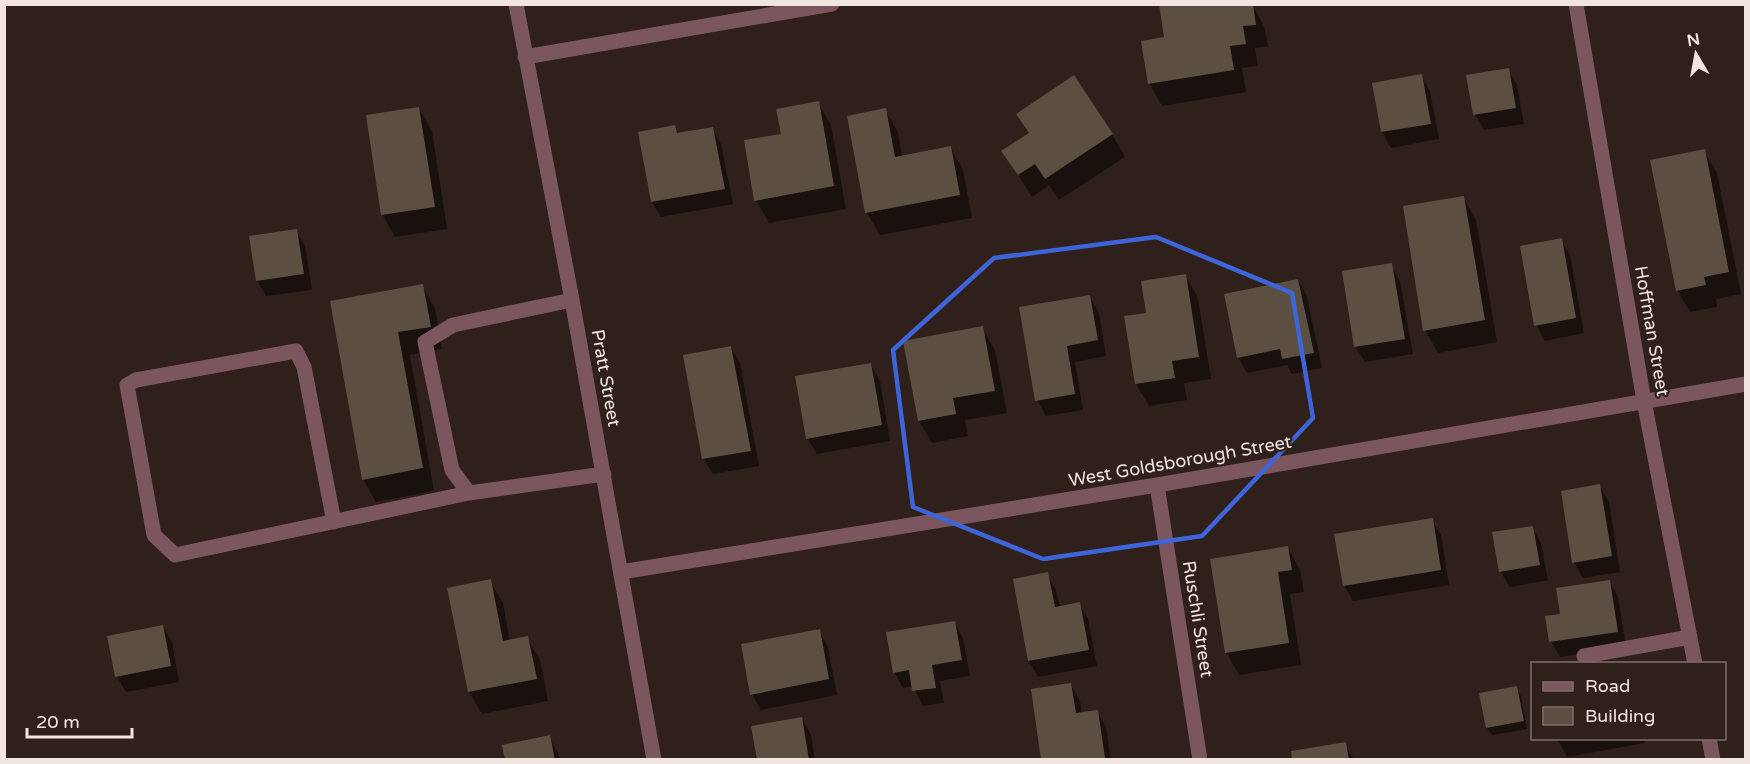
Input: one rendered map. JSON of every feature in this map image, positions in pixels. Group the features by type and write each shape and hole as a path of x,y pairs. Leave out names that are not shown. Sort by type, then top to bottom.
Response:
{"street":[{"name":"Pratt Street","path":"516,4 573,300 654,759"},
{"path":"525,57 831,4"},
{"name":"Hoffman Street","path":"1576,4 1644,400 1695,662"},
{"path":"469,493 452,470 425,342 453,325 573,300"},
{"path":"334,522 304,367 296,351 136,380 127,385 154,535 175,555 334,522 469,493 604,474"},
{"name":"West Goldsborough Street","path":"621,572 1157,485 1746,384"},
{"name":"Ruschli Street","path":"1157,485 1200,759"},
{"path":"1584,656 1689,637"},
{"path":"1709,740 1713,759"}],"highlighted area":[{"path":"1156,237 1292,293 1313,418 1202,536 1043,559 913,507 893,350 994,258"}],"building":[{"path":"1159,4 1224,4 1224,6 1253,4 1256,25 1243,26 1246,44 1230,46 1234,70 1148,84 1141,41 1164,37"},
{"path":"1509,68 1516,108 1473,115 1466,75"},
{"path":"1422,74 1431,124 1381,132 1372,83"},
{"path":"1074,75 1113,134 1045,179 1035,164 1018,175 1001,151 1029,133 1016,114"},
{"path":"819,101 834,186 754,201 744,140 781,134 776,109"},
{"path":"419,107 435,207 381,215 366,115"},
{"path":"886,108 895,157 951,146 960,195 865,213 847,116"},
{"path":"675,125 677,133 713,127 725,189 651,202 638,132"},
{"path":"1705,149 1729,272 1704,277 1706,285 1676,291 1650,160"},
{"path":"1464,196 1485,320 1423,331 1403,206"},
{"path":"297,229 304,274 256,281 249,236"},
{"path":"1562,238 1576,318 1534,326 1520,246"},
{"path":"1392,263 1405,339 1354,347 1342,271"},
{"path":"1186,274 1199,357 1172,361 1175,378 1135,384 1124,316 1146,313 1141,281"},
{"path":"1298,279 1314,353 1282,359 1280,349 1237,358 1224,294"},
{"path":"423,284 431,327 398,332 423,468 362,480 330,301"},
{"path":"1090,295 1098,340 1067,346 1075,394 1035,401 1019,307"},
{"path":"983,326 995,391 953,398 956,414 918,421 903,341"},
{"path":"731,346 751,451 702,459 683,355"},
{"path":"871,363 882,425 806,439 795,376"},
{"path":"1600,484 1612,556 1572,563 1561,491"},
{"path":"1433,518 1441,570 1343,586 1334,534"},
{"path":"1533,526 1540,565 1499,572 1492,532"},
{"path":"1288,546 1292,570 1278,572 1289,643 1225,653 1210,559"},
{"path":"1048,572 1055,607 1080,602 1089,650 1028,661 1013,579"},
{"path":"491,579 503,641 528,636 537,679 468,692 447,588"},
{"path":"1610,580 1618,632 1549,642 1545,616 1560,614 1556,588"},
{"path":"955,621 962,660 932,665 936,688 912,691 909,670 893,673 886,632"},
{"path":"163,625 171,666 115,677 107,636"},
{"path":"820,629 829,679 750,695 741,644"},
{"path":"1071,683 1076,713 1098,710 1105,758 1041,760 1031,689"},
{"path":"1517,686 1524,721 1486,728 1479,693"},
{"path":"802,717 809,760 757,760 751,726"},
{"path":"550,735 555,760 505,760 502,745"},
{"path":"1346,742 1349,760 1292,760 1291,751"}]}
